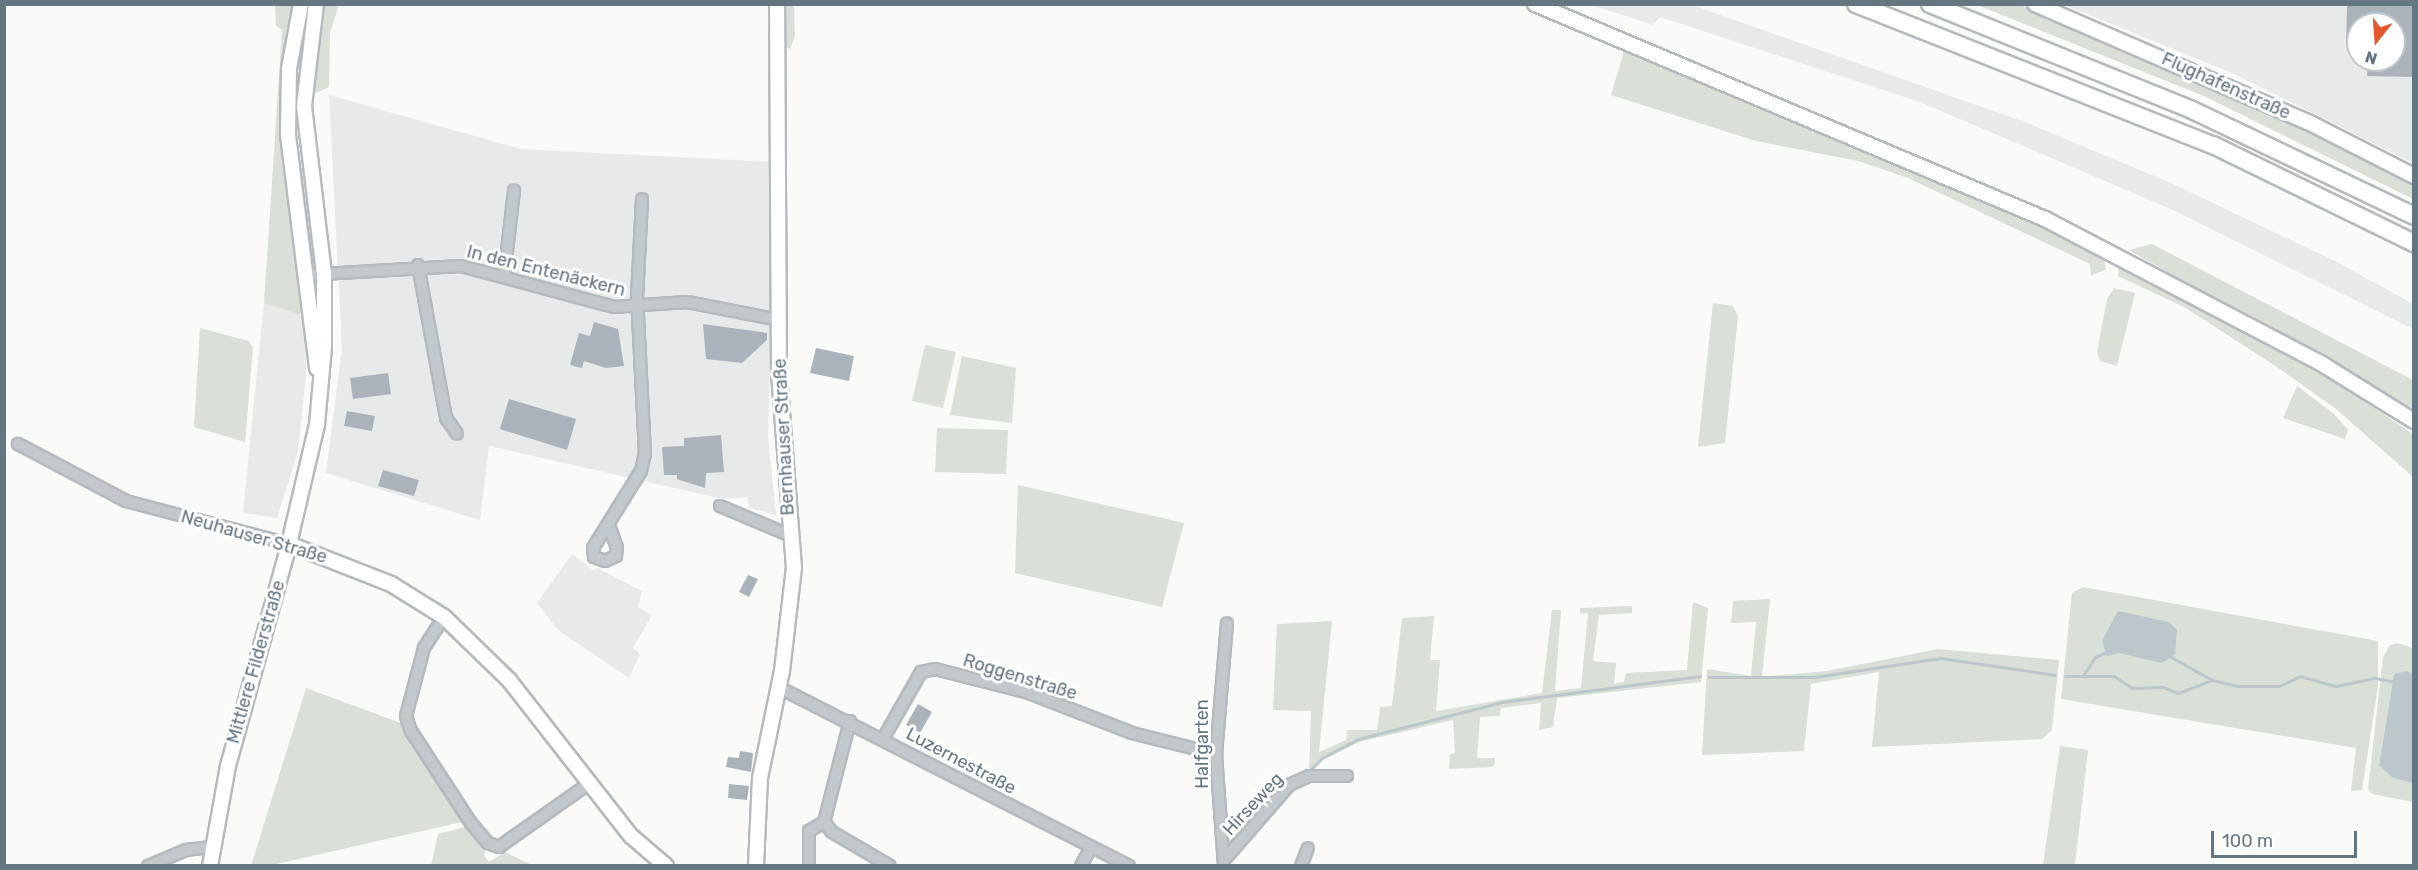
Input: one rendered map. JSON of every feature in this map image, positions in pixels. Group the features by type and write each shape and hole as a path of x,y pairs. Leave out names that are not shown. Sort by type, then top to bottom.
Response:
{"highway":[{"path":"1856,4 2202,140 2414,243"},
{"path":"1930,4 2190,109 2414,216"}],"main road":[{"name":"Mittlere Filderstraße","path":"301,4 287,105 319,389"},
{"name":"Mittlere Filderstraße","path":"210,866 211,847 230,756 289,544 317,424 324,273 304,119 306,62 316,4"},
{"name":"Bernhauser Straße","path":"756,866 760,778 793,594 791,536 781,427 777,4"},
{"path":"1535,4 2045,219 2322,364 2414,421"},
{"name":"Flughafenstraße","path":"2035,4 2308,122 2414,176"},
{"name":"Neuhauser Straße","path":"289,544 391,584 444,617 509,680 587,785 631,836 666,866"}],"street":[{"path":"504,277 514,191"},
{"path":"637,308 642,200"},
{"name":"In den Entenäckern","path":"305,275 418,265 461,266 614,307 637,308 687,303 780,320"},
{"path":"418,265 445,412 457,434"},
{"name":"In den Entenäckern","path":"609,525 641,471 645,454 637,308"},
{"name":"Neuhauser Straße","path":"18,444 126,501 289,544"},
{"path":"720,506 791,536"},
{"path":"444,617 423,648 406,716 411,731 471,823 488,843 499,847 587,785"},
{"name":"Halfgarten","path":"1224,863 1216,754 1227,623"},
{"name":"Roggenstraße","path":"883,739 921,672 935,669 1029,693 1132,733 1216,754"},
{"name":"Luzernestraße","path":"778,687 849,721 1129,866"},
{"path":"809,866 810,831 824,822 849,721"},
{"name":"Hirseweg","path":"1224,863 1289,785 1309,776 1347,776"},
{"path":"824,822 832,832 890,866"},
{"path":"148,866 186,850 211,847"},
{"path":"1081,866 1091,847"},
{"path":"1301,866 1308,848"}],"shaded area":[{"path":"275,5 294,5 283,68 282,117 303,299 300,315 264,303 282,30 276,26"},
{"path":"324,5 339,5 330,33 329,87 311,95"},
{"path":"786,5 794,5 795,37 790,49 784,46"},
{"path":"1591,5 1692,5 2025,122 2171,183 2337,262 2413,304 2413,329 2175,211 1920,102 1660,17 1653,25"},
{"path":"1977,5 2020,5 2241,96 2413,181 2413,199 2204,96"},
{"path":"2065,5 2413,5 2413,163 2232,73"},
{"path":"1625,48 2023,216 2103,255 2106,269 2091,276 2090,264 1908,178 1858,161 1756,141 1611,95"},
{"path":"329,95 521,149 776,162 768,436 776,515 749,508 748,497 723,499 489,446 480,520 326,473 342,349"},
{"path":"2152,244 2413,380 2413,412 2129,250"},
{"path":"2127,266 2315,368 2413,434 2413,477 2336,409 2277,367 2184,307 2118,276 2118,268"},
{"path":"2114,288 2135,293 2117,366 2100,361 2097,352 2107,299"},
{"path":"264,303 300,315 305,330 306,375 298,452 277,518 243,513"},
{"path":"1713,303 1733,306 1738,316 1725,443 1698,447"},
{"path":"200,328 249,341 253,347 245,442 194,427"},
{"path":"925,345 956,352 943,408 912,401"},
{"path":"962,356 1016,368 1012,423 950,415"},
{"path":"2297,386 2333,413 2348,430 2345,439 2283,418"},
{"path":"937,428 1008,430 1006,474 935,472"},
{"path":"1018,485 1184,523 1162,607 1015,573"},
{"path":"572,554 593,570 597,568 642,591 638,607 652,615 633,648 640,654 629,678 558,630 537,603"},
{"path":"2083,587 2378,641 2378,686 2362,790 2351,791 2356,748 2061,699 2072,593"},
{"path":"1770,599 1762,677 1827,671 1938,649 2059,660 2052,730 2042,739 1872,747 1879,672 1811,684 1804,751 1702,755 1707,669 1751,676 1756,622 1731,623 1733,601"},
{"path":"1693,602 1708,608 1701,682 1557,698 1553,727 1539,730 1541,703 1501,708 1500,716 1480,717 1477,758 1495,758 1494,767 1449,769 1450,754 1455,753 1453,720 1359,742 1323,760 1309,775 1311,711 1273,710 1277,624 1332,621 1319,752 1346,740 1347,730 1377,730 1380,707 1392,706 1402,618 1434,616 1430,660 1440,660 1436,711 1542,693 1552,610 1561,610 1555,691 1581,688 1588,613 1580,614 1580,608 1632,606 1632,613 1599,615 1593,661 1616,663 1614,684 1624,682 1626,673 1687,670"},
{"path":"2118,611 2169,622 2177,630 2175,654 2162,663 2119,653 2107,656 2102,641"},
{"path":"2397,643 2413,648 2413,674 2394,674 2379,764 2413,783 2413,802 2372,794 2368,789 2383,657 2390,645"},
{"path":"2407,671 2413,674 2413,783 2393,778 2379,765 2394,674"},
{"path":"306,688 401,723 440,775 443,794 462,822 272,865 251,866"},
{"path":"2060,746 2088,750 2075,865 2043,865"},
{"path":"469,826 486,848 484,855 489,862 505,852 532,865 431,866 438,834"}],"building":[{"path":"2347,4 2414,4 2414,77 2367,76 2367,72 2406,72 2406,12 2347,12"},
{"path":"594,322 618,329 624,366 606,368 584,361 582,368 570,365 579,333 590,336"},
{"path":"703,324 767,333 767,340 742,363 706,359"},
{"path":"816,348 854,356 849,381 810,373"},
{"path":"388,373 391,394 353,399 350,378"},
{"path":"509,399 576,419 567,450 500,429"},
{"path":"347,411 375,416 372,431 344,426"},
{"path":"721,435 724,472 706,473 705,488 677,479 677,475 664,475 662,447 684,446 684,438"},
{"path":"383,470 419,480 414,496 378,486"},
{"path":"748,575 758,579 749,597 739,592"},
{"path":"918,704 932,712 920,733 906,725"},
{"path":"740,751 753,753 751,772 726,767 728,757 739,758"},
{"path":"729,784 749,786 747,800 728,798"}],"waterway":[{"path":"2083,676 2095,657 2107,652"},
{"path":"2169,656 2212,680"},
{"path":"1709,677 1814,677 1941,658 2055,675"},
{"path":"1310,770 1322,758 1358,739 1502,702 1700,676"},
{"path":"2065,676 2114,676 2132,688 2163,687 2178,693 2212,680 2237,686 2279,686 2300,676 2336,686 2375,678 2396,682"},
{"path":"1238,852 1295,787"}]}
